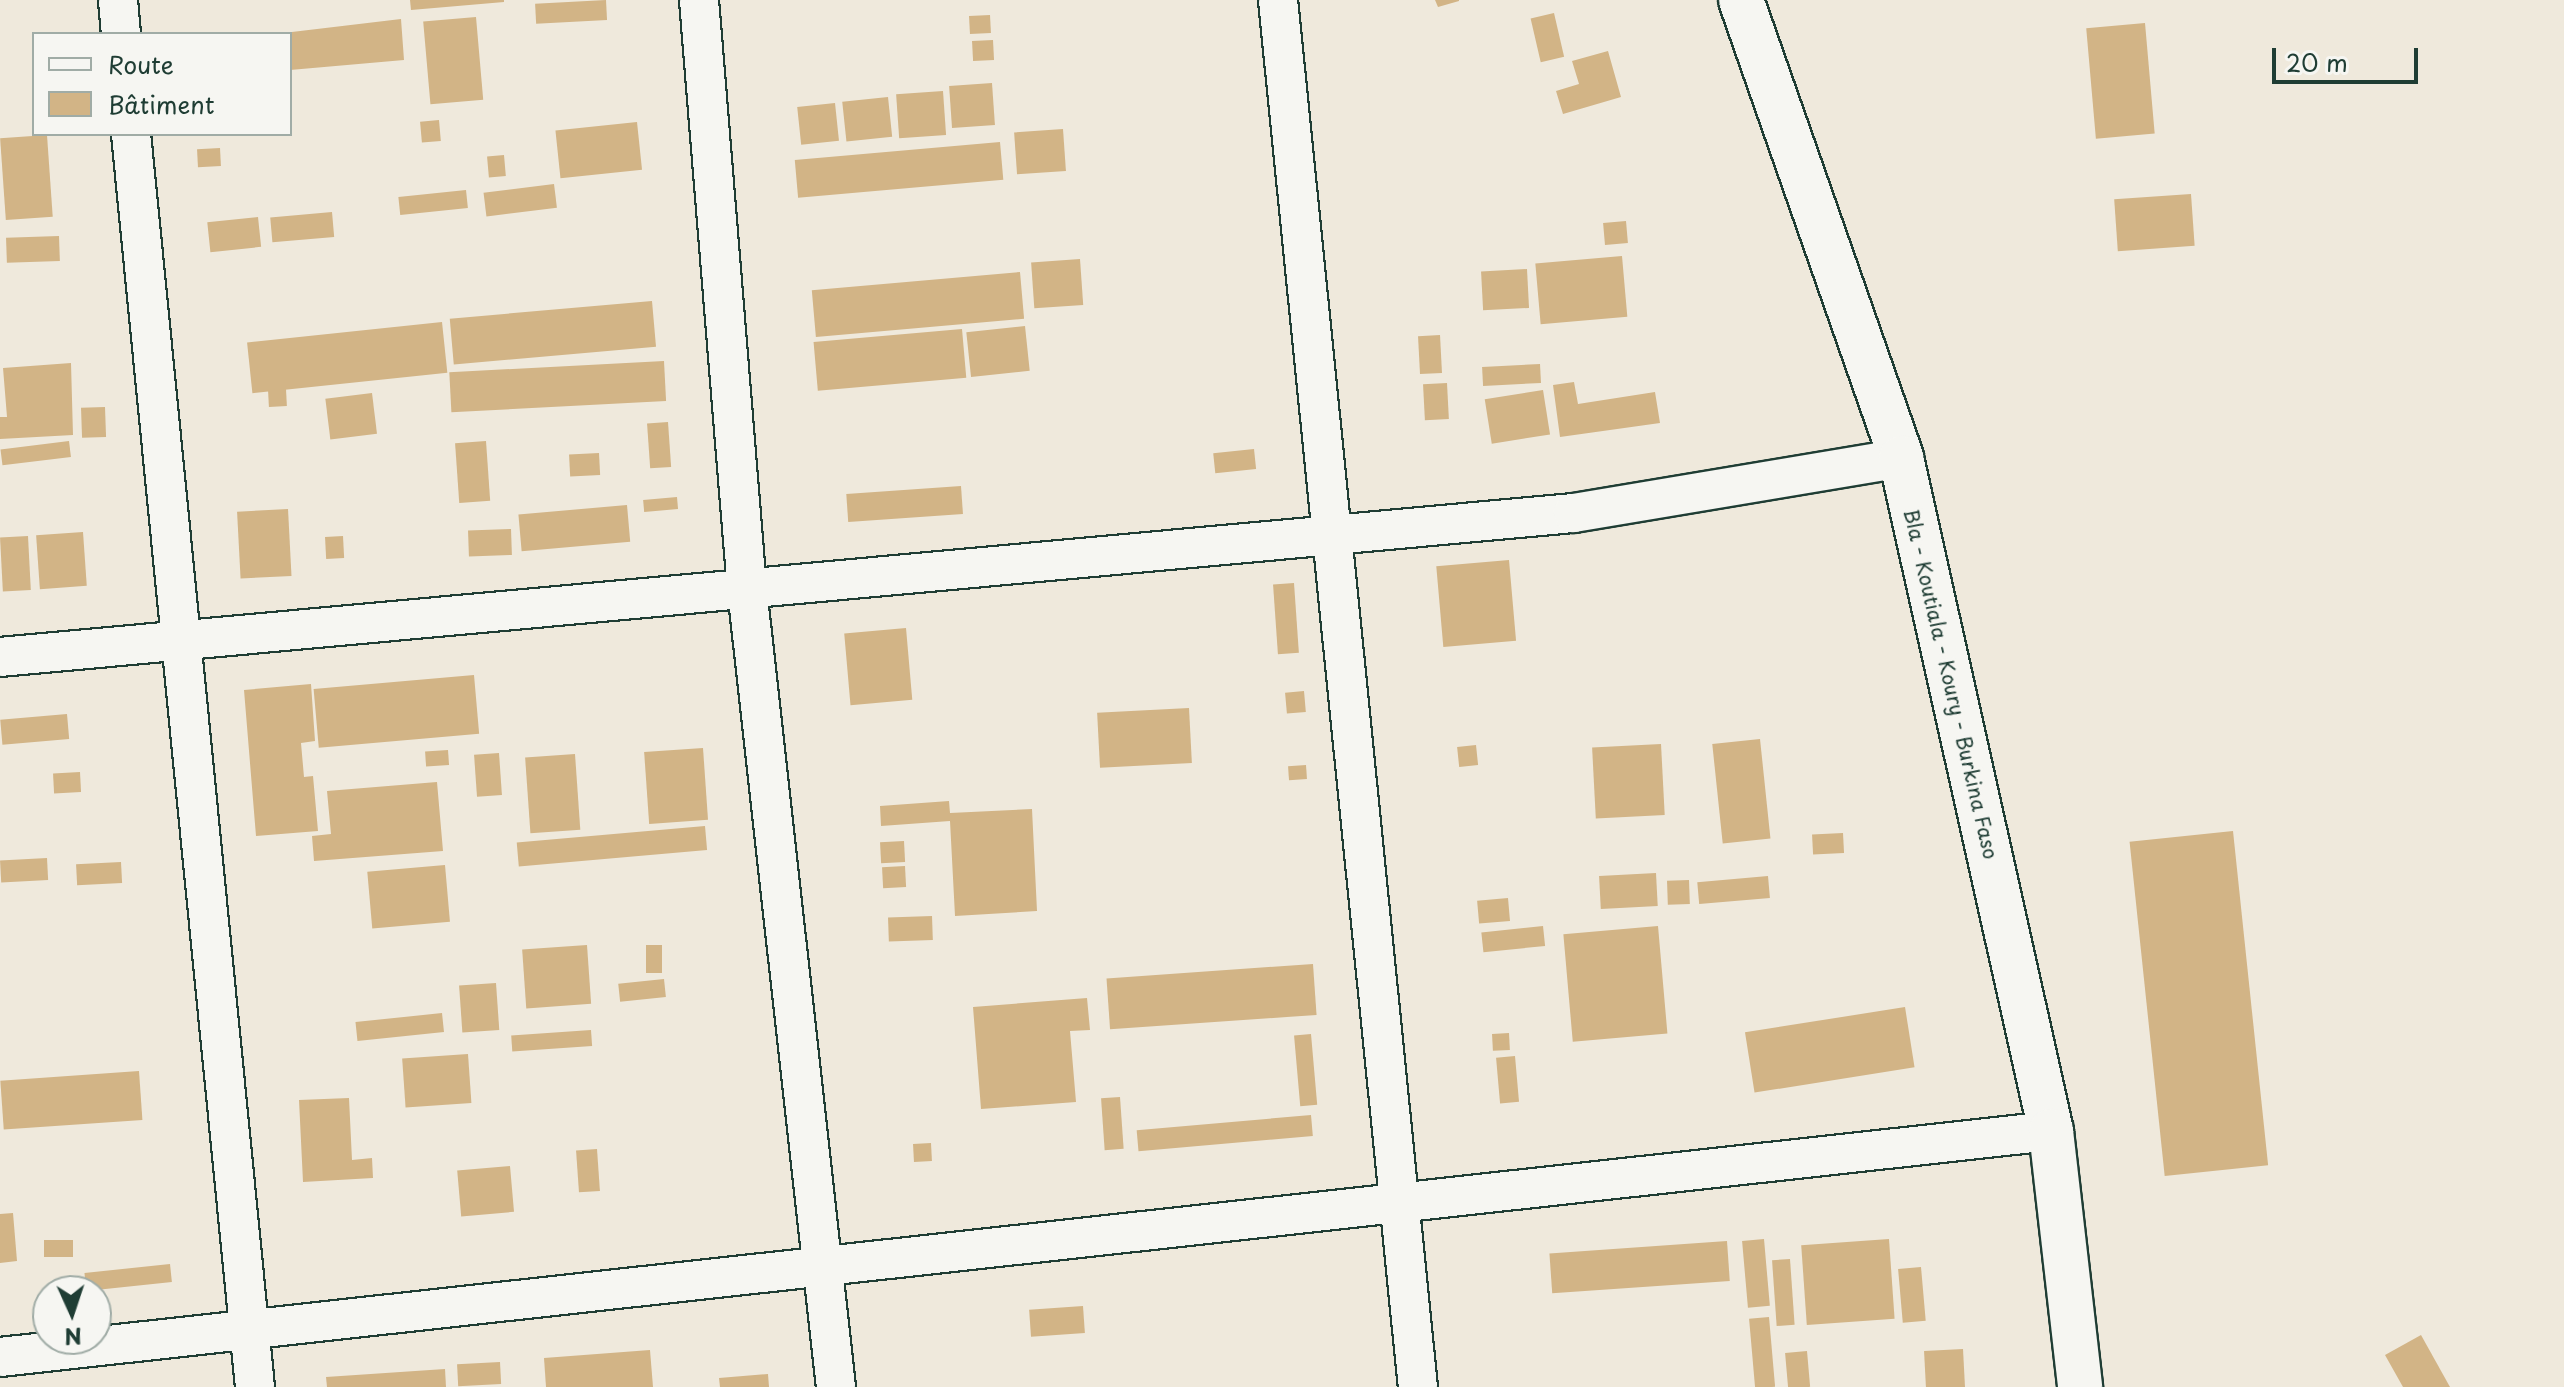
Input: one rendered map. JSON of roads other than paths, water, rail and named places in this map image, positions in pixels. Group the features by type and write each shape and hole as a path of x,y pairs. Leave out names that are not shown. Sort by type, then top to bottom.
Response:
{"main road":[{"name":"Bla - Koutiala - Koury - Burkina Faso","path":"1741,0 1901,458 2051,1131 2080,1387"}],"street":[{"path":"118,0 121,32"},
{"path":"699,0 747,589 836,1387"},
{"path":"1278,0 1418,1387"},
{"path":"131,136 255,1387"},
{"path":"0,657 1573,513 1901,458"},
{"path":"0,1357 2051,1131"}]}
